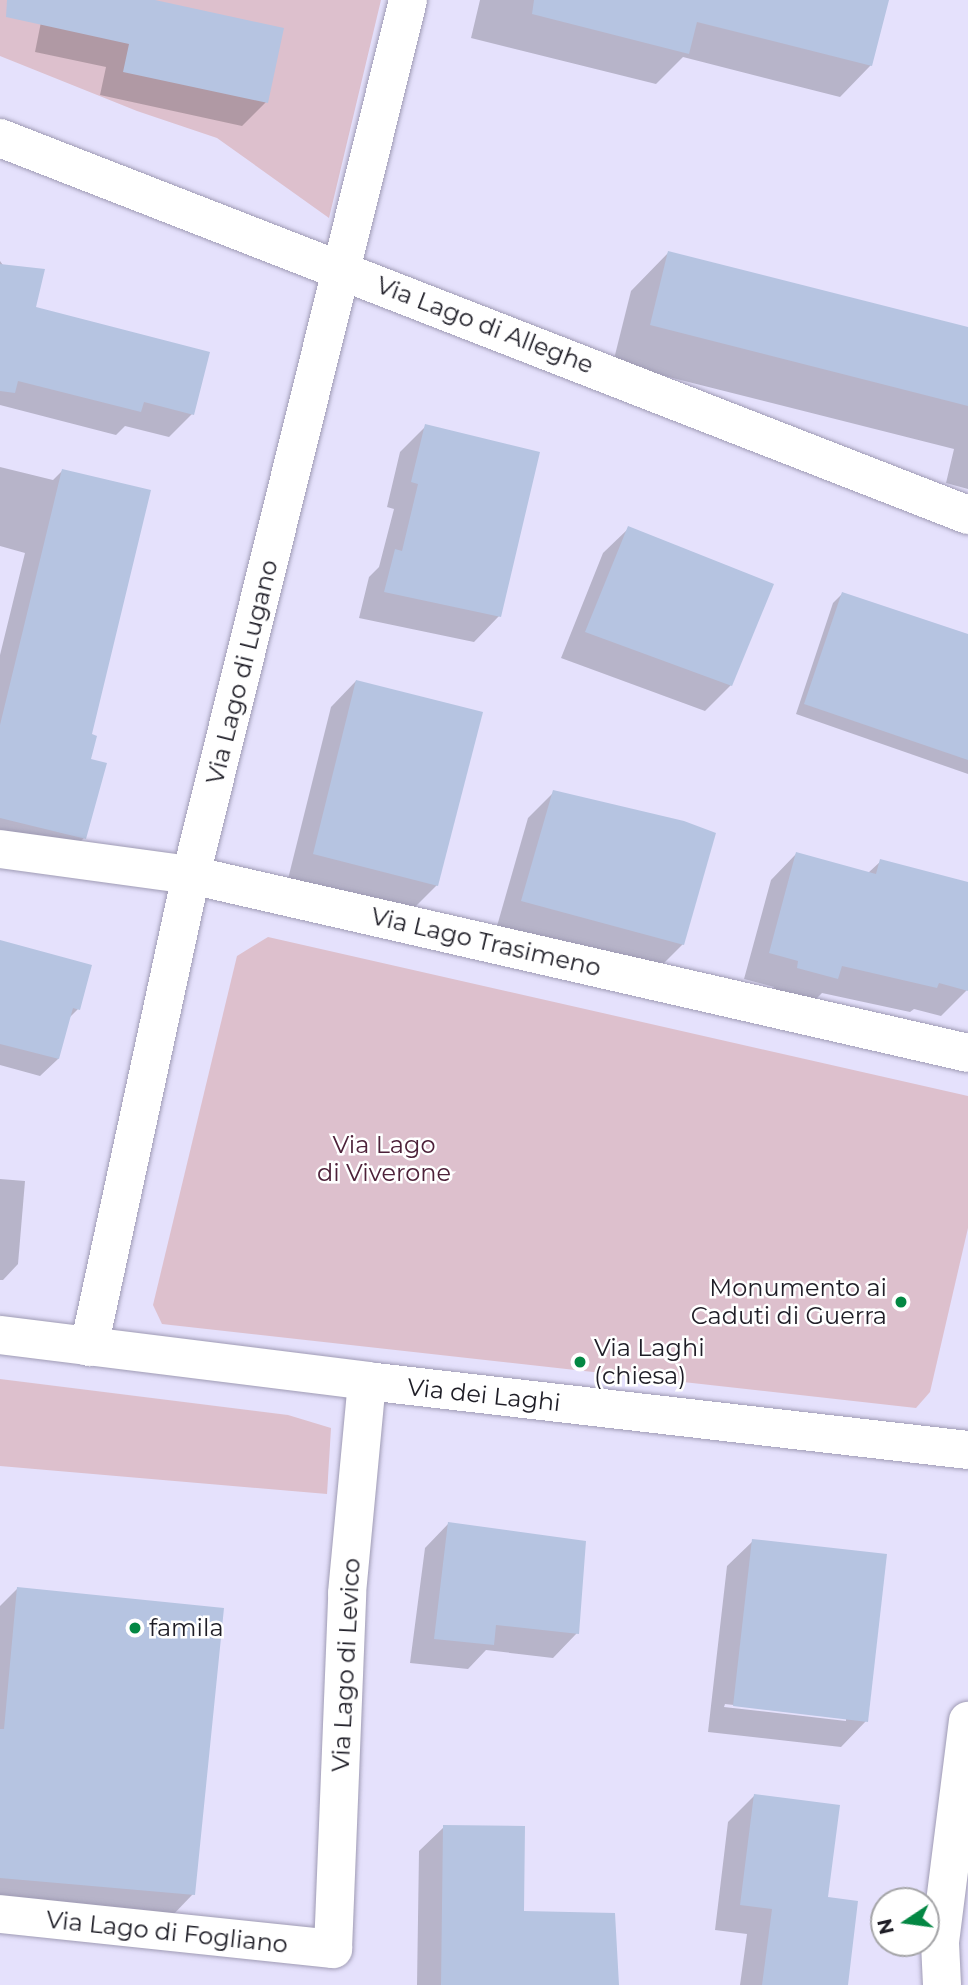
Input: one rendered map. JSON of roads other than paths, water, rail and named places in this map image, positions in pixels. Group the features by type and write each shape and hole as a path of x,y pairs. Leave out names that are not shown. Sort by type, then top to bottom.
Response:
{"street":[{"name":"Via Lago di Lugano","path":"89,1346 191,875 408,0"},
{"name":"Via Lago di Alleghe","path":"0,138 968,515"},
{"name":"Via Lago Trasimeno","path":"0,849 191,875 968,1052"},
{"name":"Via dei Laghi","path":"0,1335 368,1381 968,1450"},
{"name":"Via Lago di Levico","path":"333,1949 347,1593 368,1381"},
{"path":"942,1985 940,1942 968,1721"},
{"name":"Via Lago di Fogliano","path":"0,1914 333,1949"}],"place":[{"name":"Monumento ai Caduti di Guerra","path":"901,1302"},
{"name":"Via Laghi (chiesa)","path":"580,1362"},
{"name":"famila","path":"135,1628"}],"park label":[{"name":"Via Lago di Viverone","path":"384,1159"}]}
